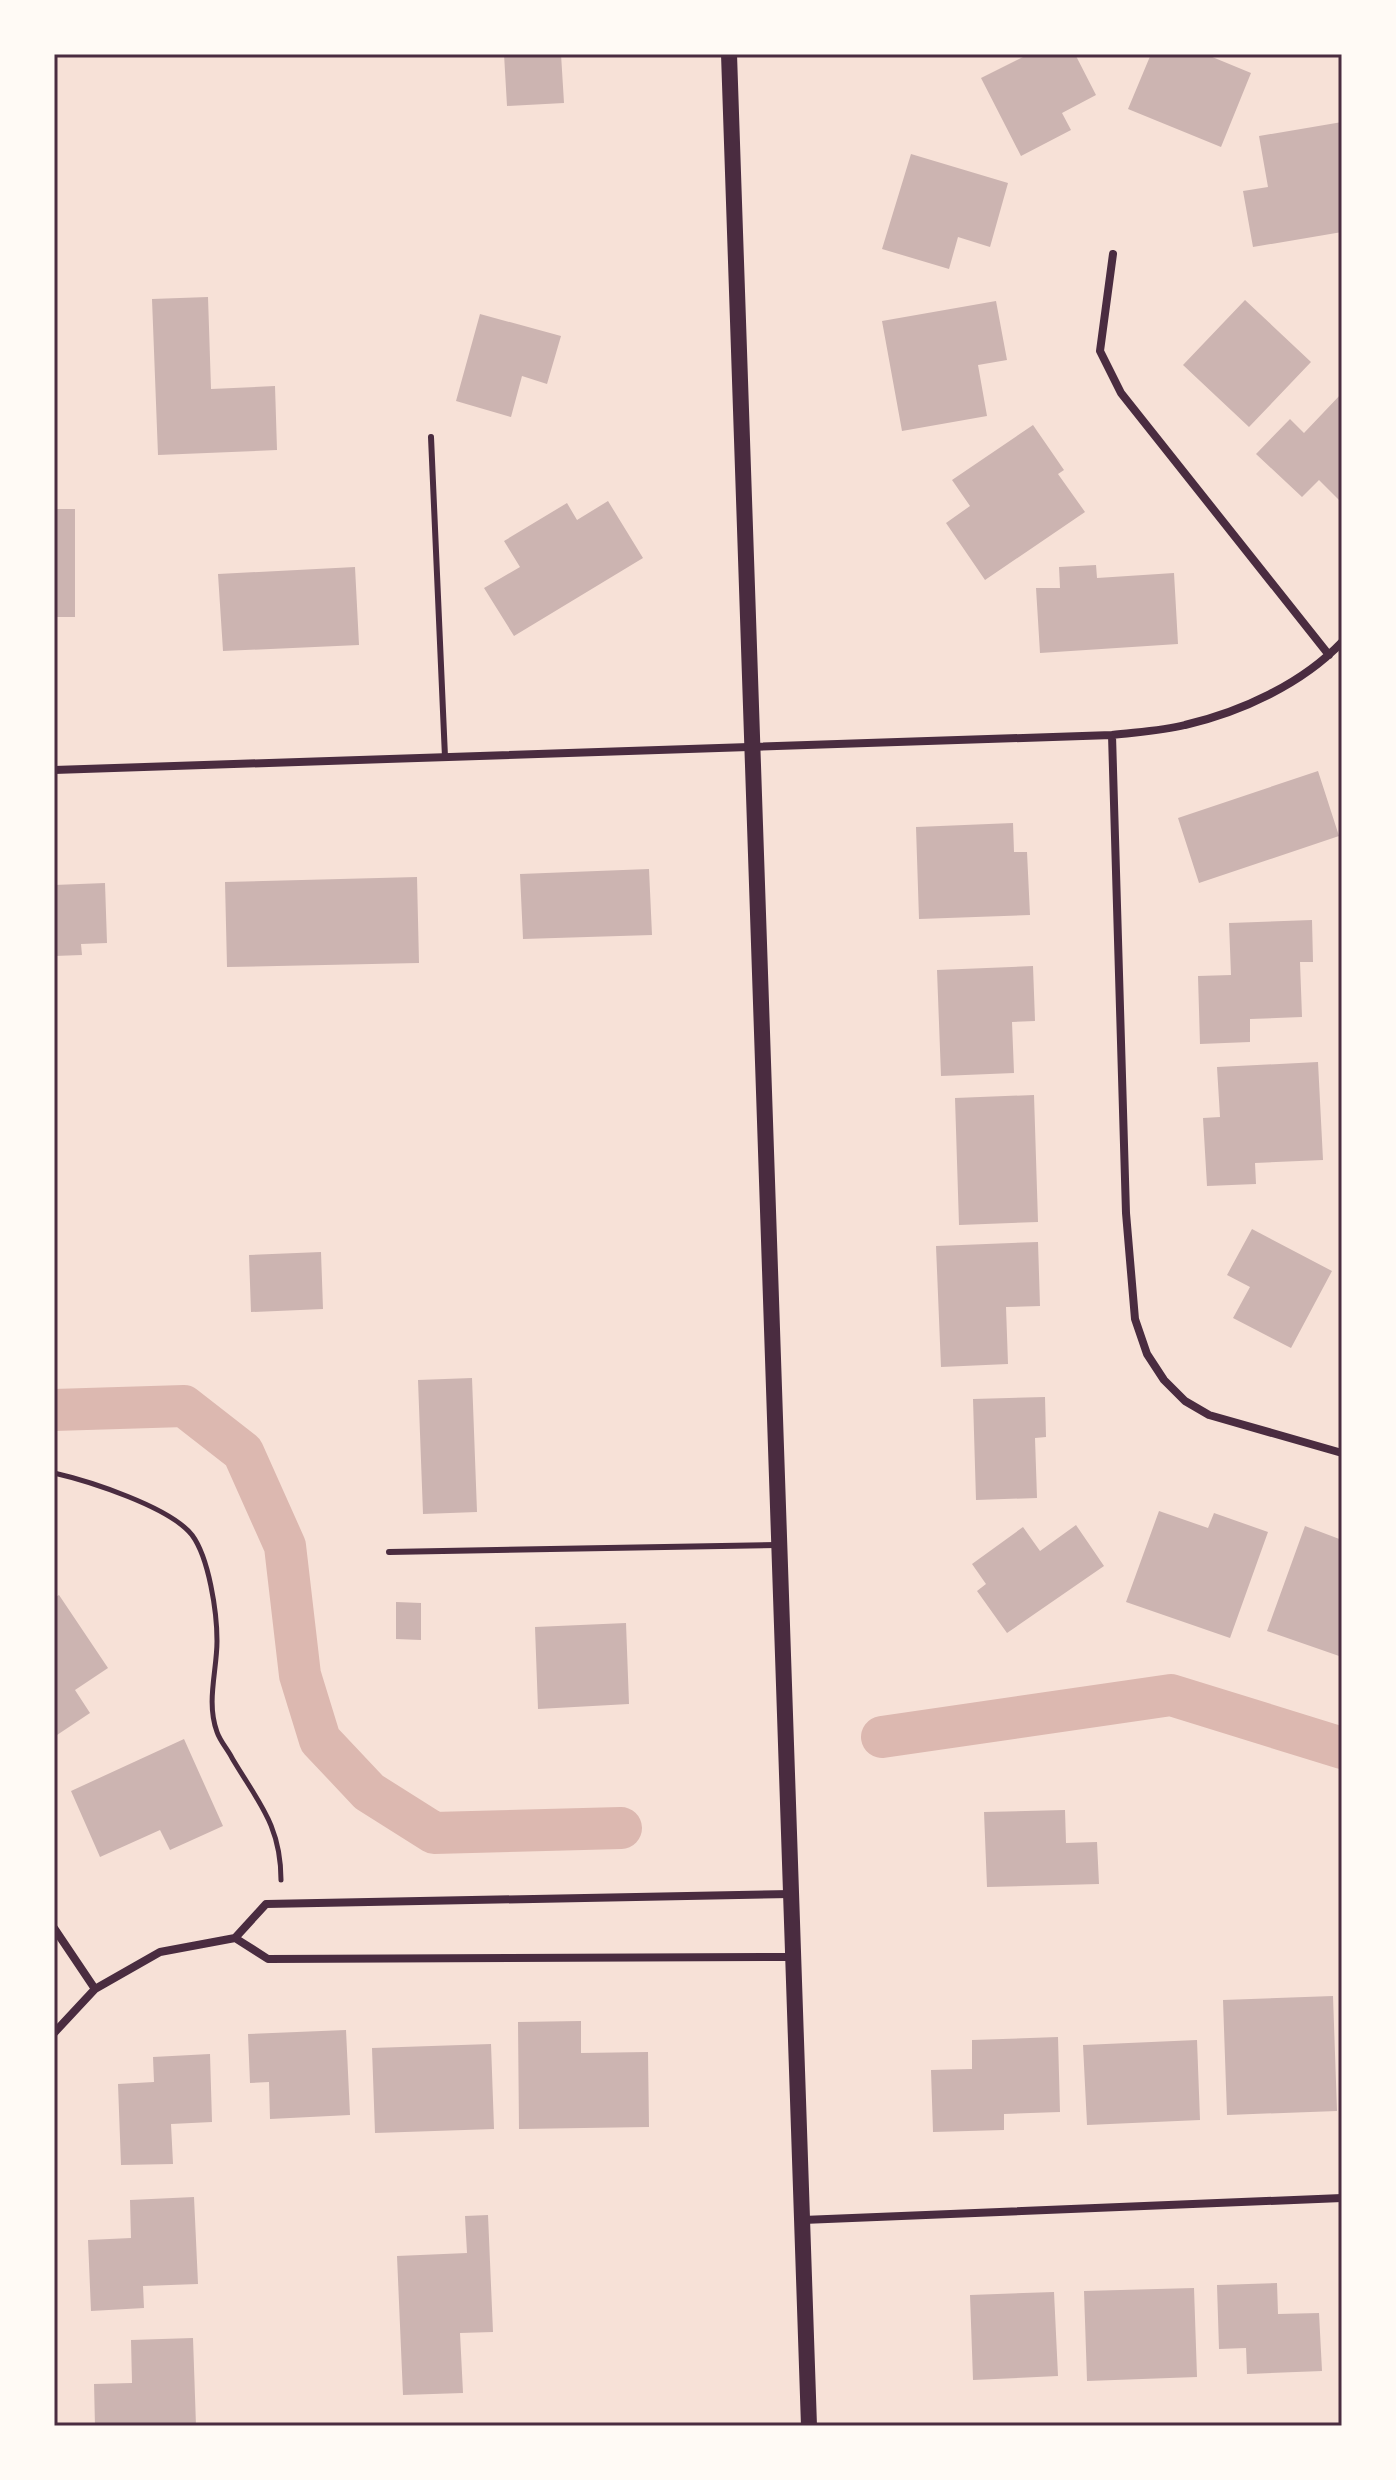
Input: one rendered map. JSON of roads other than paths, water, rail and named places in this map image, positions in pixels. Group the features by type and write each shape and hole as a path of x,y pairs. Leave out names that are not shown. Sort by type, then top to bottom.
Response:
{"main road":[{"path":"729,54 809,2426"}],"street":[{"path":"1113,254 1100,351 1121,393 1329,655"},
{"path":"54,770 1112,735 1184,725 1229,712 1273,692 1329,655 1342,642"},
{"path":"1112,735 1126,1213 1135,1319 1147,1354 1164,1380 1185,1401 1209,1415 1342,1453"},
{"path":"54,2033 95,1989 160,1952 235,1938 266,1904 792,1894"},
{"path":"54,1928 95,1989"},
{"path":"235,1938 268,1959 794,1957"},
{"path":"803,2220 1342,2198"}],"lane":[{"path":"431,437 445,757"},
{"path":"389,1552 781,1545"}],"waterway":[{"path":"54,1410 184,1406 243,1452 285,1546 300,1675 320,1740 369,1792 434,1833 621,1828"},
{"path":"882,1737 1171,1695 1342,1748"}]}
